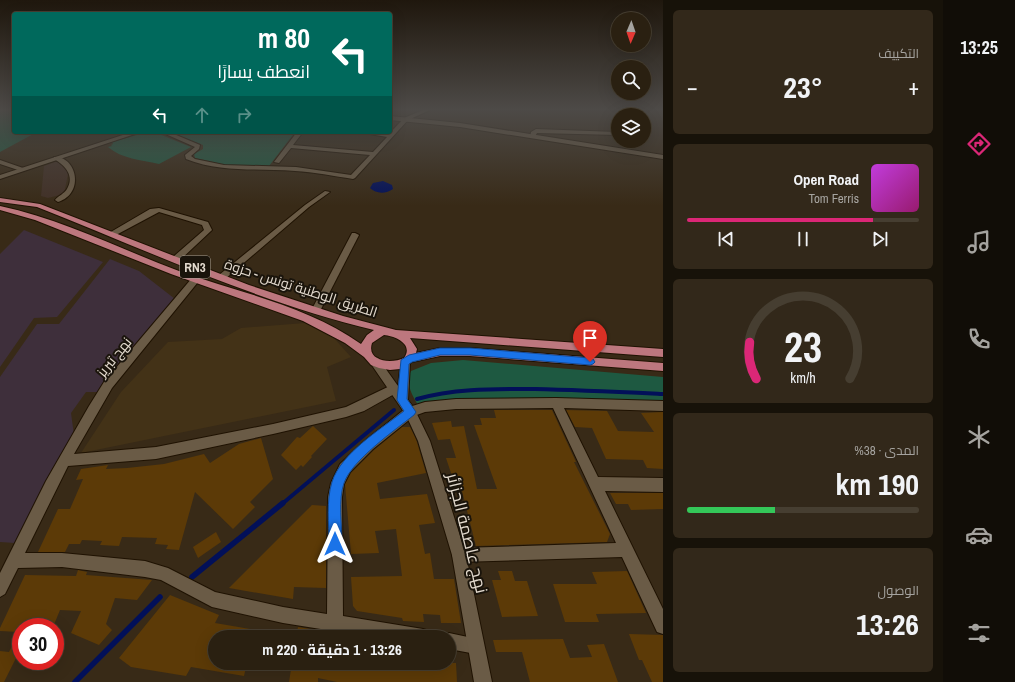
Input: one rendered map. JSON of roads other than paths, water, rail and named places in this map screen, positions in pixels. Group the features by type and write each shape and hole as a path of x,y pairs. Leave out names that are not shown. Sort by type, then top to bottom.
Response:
{"main road":[{"name":"الطريق الوطنية تونس - حزوة","path":"0,200 38,205 113,233 246,287 316,311 394,332 663,353"},
{"name":"الطريق الوطنية تونس - حزوة","path":"0,208 38,218 195,280 238,293 330,329 356,345 370,358"},
{"path":"238,293 246,287"},
{"name":"RN3","path":"407,361 412,354 412,347 409,341 394,332 378,332 368,339 366,344 370,358 386,366 399,365 407,361 440,352 470,352 663,367"},
{"path":"596,348 604,363"}],"street":[{"path":"0,177 107,142"},
{"path":"188,142 198,146 188,155 188,158 224,167 281,168 353,177 385,142"},
{"path":"277,162 292,142"},
{"path":"564,142 663,157"},
{"path":"289,146 374,154"},
{"path":"56,158 71,168 73,175 68,193 58,200"},
{"path":"0,162 21,169"},
{"path":"222,277 301,210 327,192"},
{"path":"113,233 153,211 159,210 205,224 208,230 176,259"},
{"path":"316,311 355,235"},
{"name":"نهج تبريز","path":"0,589 82,429 108,385 195,280"},
{"name":"نهج عاصمة الجزائر","path":"370,358 410,412 426,447 459,555 483,682"},
{"path":"66,460 156,453 266,431 346,412 398,394 407,361"},
{"path":"556,403 663,626"},
{"path":"335,622 335,497 338,482 345,468 369,445 410,412 425,408 456,404 556,403 663,406"},
{"path":"596,484 663,485"},
{"path":"459,555 627,550"},
{"path":"14,561 62,560 145,569 163,573 212,599 226,603 283,615 382,630"},
{"path":"456,643 476,646"}],"waterway":[{"path":"417,399 431,395 460,391 490,389 551,389 663,394"},
{"path":"282,504 394,410"},
{"path":"192,577 283,503"},
{"path":"75,682 160,597"}]}
